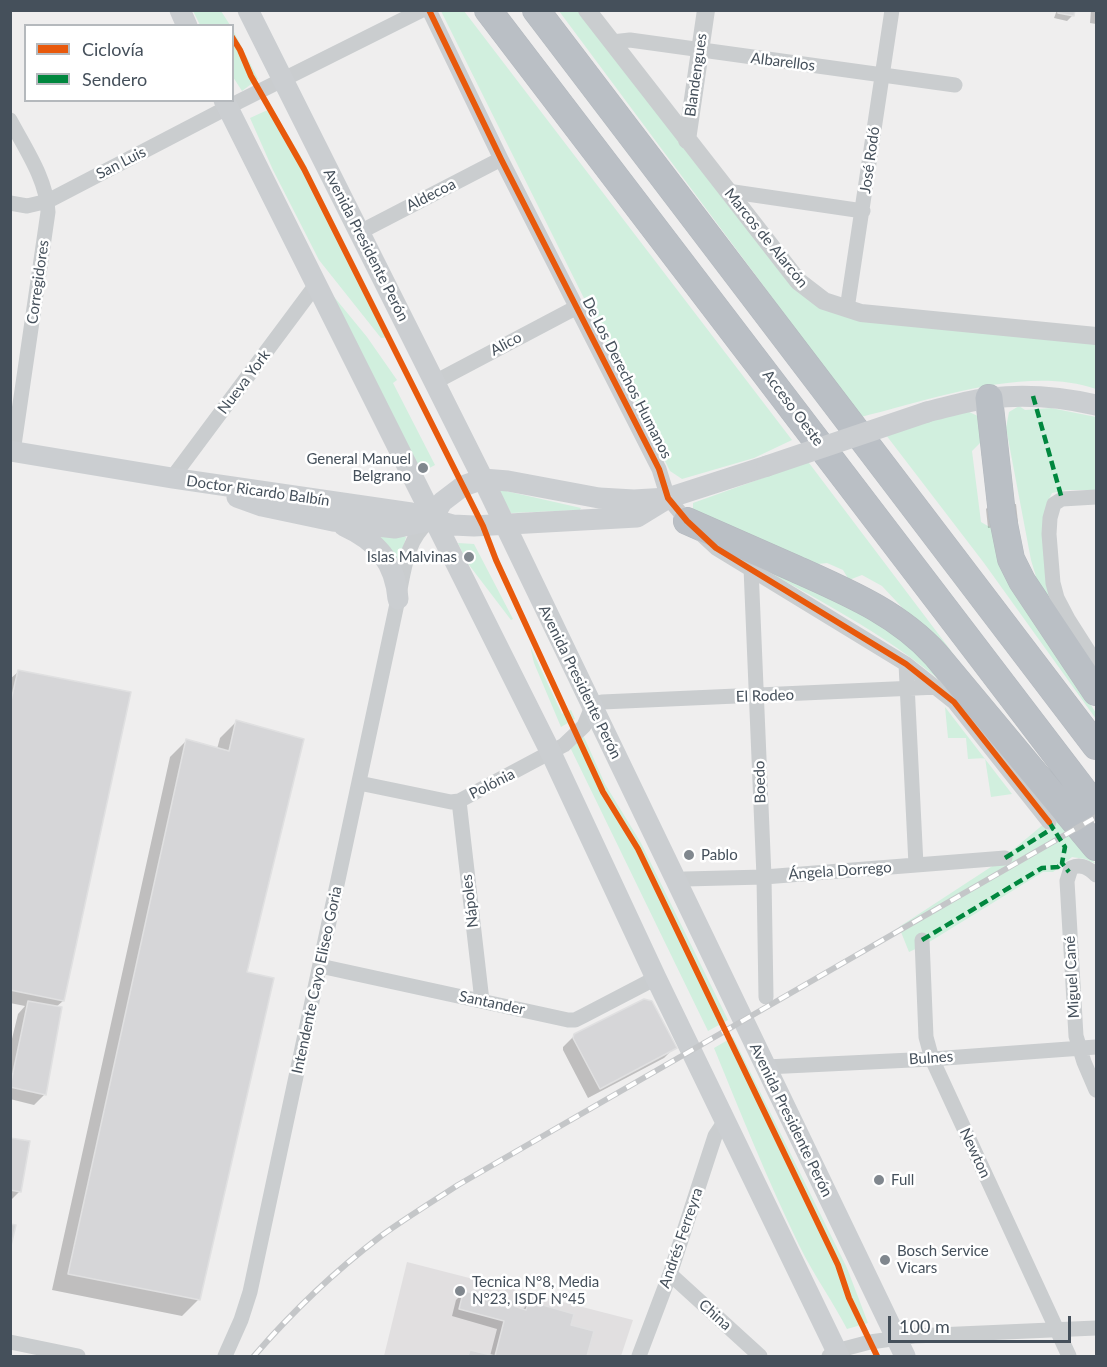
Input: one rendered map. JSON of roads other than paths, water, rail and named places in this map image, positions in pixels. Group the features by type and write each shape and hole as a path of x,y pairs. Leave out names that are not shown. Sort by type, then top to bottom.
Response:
{"highway":[{"name":"Acceso Oeste","path":"488,10 1096,807"},
{"path":"536,10 1096,746"},
{"path":"989,398 1002,514 1011,559 1022,581 1096,692"},
{"path":"687,521 856,596 886,613 917,635 944,664 1096,847"}],"main road":[{"path":"180,10 186,24"},
{"name":"Avenida Presidente Perón","path":"248,10 483,479 900,1347"},
{"path":"226,104 315,286 551,753 835,1355"},
{"path":"198,482 262,507 333,521 395,528 432,519 442,501 464,486 483,479 508,481 618,500 668,498 927,412 989,398 1059,397 1096,405"},
{"name":"Doctor Ricardo Balbín","path":"12,452 411,513 453,525 505,525 637,517 668,498"},
{"path":"333,521 374,543 392,572 397,584 398,599"}],"street":[{"path":"234,101 283,80 422,10"},
{"name":"De Los Derechos Humanos","path":"429,10 501,159 659,470 668,498 687,521 716,548 906,664 938,687 974,726 1049,822"},
{"name":"Marcos de Alarcón","path":"587,10 798,281 824,301 861,313 1096,336"},
{"name":"Blandengues","path":"687,140 706,10"},
{"name":"José Rodó","path":"847,309 892,10"},
{"name":"Albarellos","path":"612,42 630,40 955,85"},
{"name":"San Luis","path":"10,203 27,206 48,201 226,104"},
{"name":"Corregidores","path":"10,120 40,178 48,201 12,452"},
{"name":"Aldecoa","path":"360,231 501,159"},
{"path":"727,190 863,211"},
{"path":"752,222 757,207 768,197"},
{"name":"Nueva York","path":"172,478 315,286"},
{"name":"Alico","path":"435,382 578,307"},
{"path":"1096,496 1062,499 1054,504 1049,534 1053,583 1057,598 1096,663"},
{"name":"Intendente Cayo Eliseo Goria","path":"225,1356 241,1320 250,1292 412,540 419,529 432,519"},
{"name":"Boedo","path":"751,568 764,877 766,997"},
{"path":"906,664 916,865"},
{"name":"El Rodeo","path":"592,707 602,702 938,687"},
{"name":"Polónia","path":"359,783 452,802 459,801 551,753 577,734 584,726 592,707"},
{"name":"Nápoles","path":"459,801 482,1001"},
{"name":"Ángela Dorrego","path":"675,881 764,877 1005,858"},
{"name":"Miguel Cané","path":"1096,875 1086,867 1077,865 1071,868 1067,881 1078,1048 1096,1090"},
{"name":"Newton","path":"922,940 926,1037 932,1059 1069,1356"},
{"name":"Santander","path":"320,966 568,1020 576,1020 656,978"},
{"name":"Bulnes","path":"766,1067 932,1059 1096,1047"},
{"name":"Andrés Ferreyra","path":"639,1356 670,1274 715,1136 725,1121"},
{"name":"China","path":"670,1274 760,1356"},
{"path":"835,1355 870,1341 900,1347 1056,1330 1096,1328"},
{"path":"10,1342 78,1356"}],"railway":[{"path":"254,1356 283,1324 347,1263 390,1229 458,1185 1096,817"}],"place":[{"name":"General Manuel Belgrano","path":"423,468"},
{"name":"Islas Malvinas","path":"469,557"},
{"name":"Pablo","path":"689,855"},
{"name":"Full","path":"879,1180"},
{"name":"Bosch Service Vicars","path":"885,1260"},
{"name":"Tecnica N°8, Media N°23, ISDF N°45","path":"460,1291"}]}
